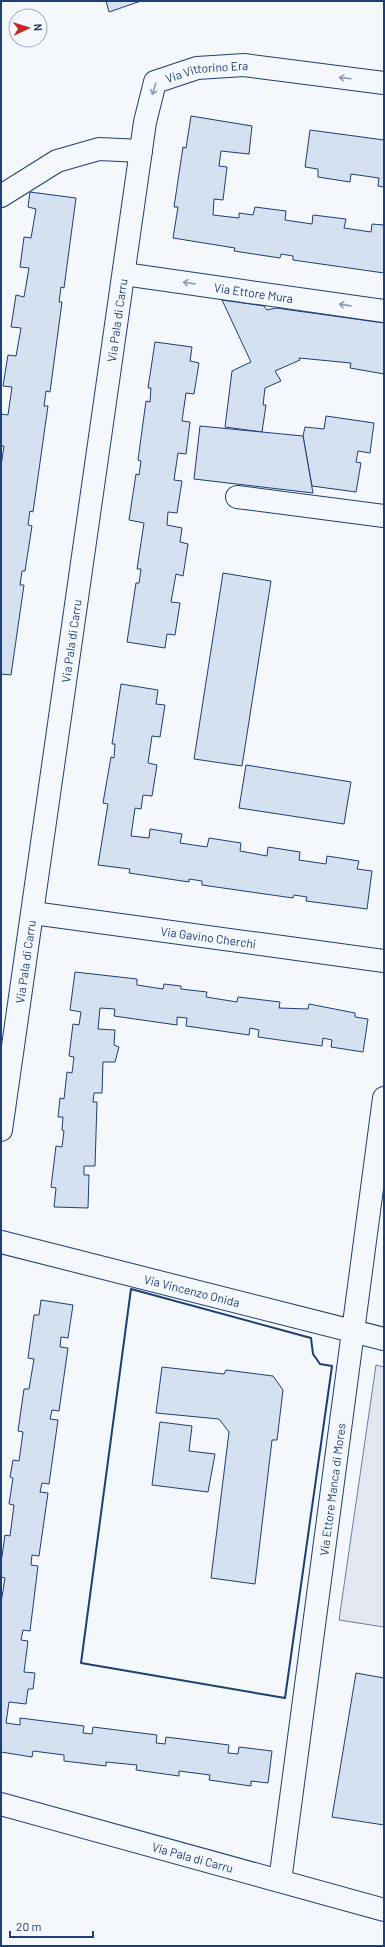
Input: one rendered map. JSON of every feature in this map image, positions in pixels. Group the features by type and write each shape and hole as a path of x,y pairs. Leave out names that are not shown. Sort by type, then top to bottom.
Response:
{"street":[{"name":"Via Vittorino Era","path":"141,151 145,122 155,82 197,68 244,65 384,84"},
{"path":"1,196 57,161 99,149 141,151"},
{"name":"Via Pala di Carru","path":"1,1130 141,151"},
{"name":"Via Ettore Mura","path":"124,274 384,311"},
{"path":"237,497 384,516"},
{"name":"Via Gavino Cherchi","path":"33,913 384,961"},
{"name":"Via Ettore Manca di Mores","path":"280,1881 384,1098"},
{"name":"Via Vincenzo Onida","path":"1,1242 354,1330 384,1339"},
{"name":"Via Pala di Carru","path":"1,1804 384,1910"}],"shaded area":[{"path":"376,1365 384,1367 384,1627 339,1620"}],"building":[{"path":"106,1 141,1 109,12"},
{"path":"191,116 252,126 249,154 221,151 219,166 227,167 223,200 214,199 213,215 239,218 239,213 253,215 255,207 286,211 285,220 312,224 313,215 346,219 344,228 371,232 372,224 384,225 384,273 293,260 293,256 281,254 280,258 234,251 235,248 173,238 178,207 174,207 183,147 186,148"},
{"path":"310,130 384,140 384,187 378,186 379,178 351,174 350,182 318,177 318,169 305,167"},
{"path":"30,192 76,198 64,288 61,287 59,302 62,302 50,392 46,391 44,406 48,406 33,512 30,511 28,525 32,526 25,571 22,571 20,585 24,585 11,675 1,674 1,466 4,446 1,446 1,414 8,415 12,387 3,386 8,355 16,356 21,328 11,327 16,295 24,297 29,268 20,267 24,237 31,238 36,209 28,207"},
{"path":"222,300 264,306 267,310 276,308 384,323 384,374 350,368 351,363 299,358 300,360 275,371 281,381 265,388 263,405 266,405 262,432 225,427 232,371 251,362"},
{"path":"155,342 192,347 190,361 199,363 194,394 186,393 182,421 190,422 186,454 178,453 174,480 182,481 177,513 168,512 167,525 182,528 180,542 188,544 183,576 176,574 171,602 180,603 175,635 167,634 165,648 127,642 136,583 139,583 141,569 137,569 144,523 129,520 136,474 139,475 141,461 138,460 146,401 150,402 151,388 148,388"},
{"path":"326,416 374,423 370,453 358,451 356,462 361,463 356,492 312,486 303,436 305,427 324,429"},
{"path":"200,426 303,436 313,493 194,479"},
{"path":"223,573 271,581 242,766 194,759"},
{"path":"121,684 158,690 156,704 165,705 160,737 152,736 148,763 157,765 152,796 143,795 141,809 135,808 131,836 149,838 150,829 182,834 180,843 207,847 209,838 241,843 240,851 267,856 268,847 300,852 299,860 326,864 327,856 359,861 357,869 372,871 367,909 306,901 307,897 294,895 293,898 202,885 202,881 189,879 189,882 129,873 130,869 98,865 108,804 103,803 111,757 114,758 115,744 112,744"},
{"path":"246,765 351,782 344,824 239,808"},
{"path":"75,972 137,979 137,985 163,989 164,984 181,986 181,989 207,992 206,997 237,1002 238,997 280,1002 279,1008 308,1009 309,1004 355,1013 355,1017 368,1019 363,1052 331,1047 332,1040 323,1038 322,1046 258,1037 259,1030 250,1028 249,1035 186,1026 187,1018 177,1017 177,1025 114,1016 115,1009 100,1008 98,1029 115,1030 114,1045 119,1047 115,1062 103,1062 102,1093 94,1093 93,1102 97,1102 95,1166 84,1166 84,1175 89,1175 88,1208 54,1207 56,1188 51,1187 56,1146 62,1147 64,1131 62,1130 63,1117 58,1117 60,1098 64,1099 67,1072 72,1073 74,1057 69,1056 73,1024 79,1025 81,1012 70,1010"},
{"path":"41,1300 73,1305 68,1338 61,1337 60,1347 68,1348 59,1411 52,1410 50,1419 58,1420 49,1484 42,1483 40,1492 48,1493 39,1556 32,1555 31,1565 38,1566 30,1631 23,1630 21,1640 28,1641 24,1672 35,1673 33,1689 28,1689 26,1704 9,1702 6,1723 20,1725 20,1718 84,1726 83,1733 92,1734 93,1727 157,1735 156,1743 165,1744 166,1737 229,1745 228,1753 238,1754 239,1747 272,1751 268,1783 251,1781 251,1786 209,1780 210,1775 179,1771 179,1776 136,1770 137,1765 106,1762 106,1766 64,1761 64,1755 33,1751 32,1757 1,1752 1,1603 5,1578 1,1577 1,1563 5,1535 10,1536 14,1505 9,1504 13,1478 10,1477 13,1460 19,1461 23,1432 18,1431 24,1389 29,1389 34,1359 28,1358 34,1315 39,1315"},
{"path":"162,1367 224,1374 226,1370 273,1376 283,1390 277,1440 272,1440 255,1584 211,1578 229,1432 219,1419 156,1413"},
{"path":"160,1422 192,1426 189,1451 215,1454 208,1492 152,1485"},
{"path":"356,1673 384,1678 384,1825 332,1817"}],"wall":[{"path":"131,1289 311,1338 313,1354 320,1364 332,1366 285,1698 81,1663 131,1289"}]}
